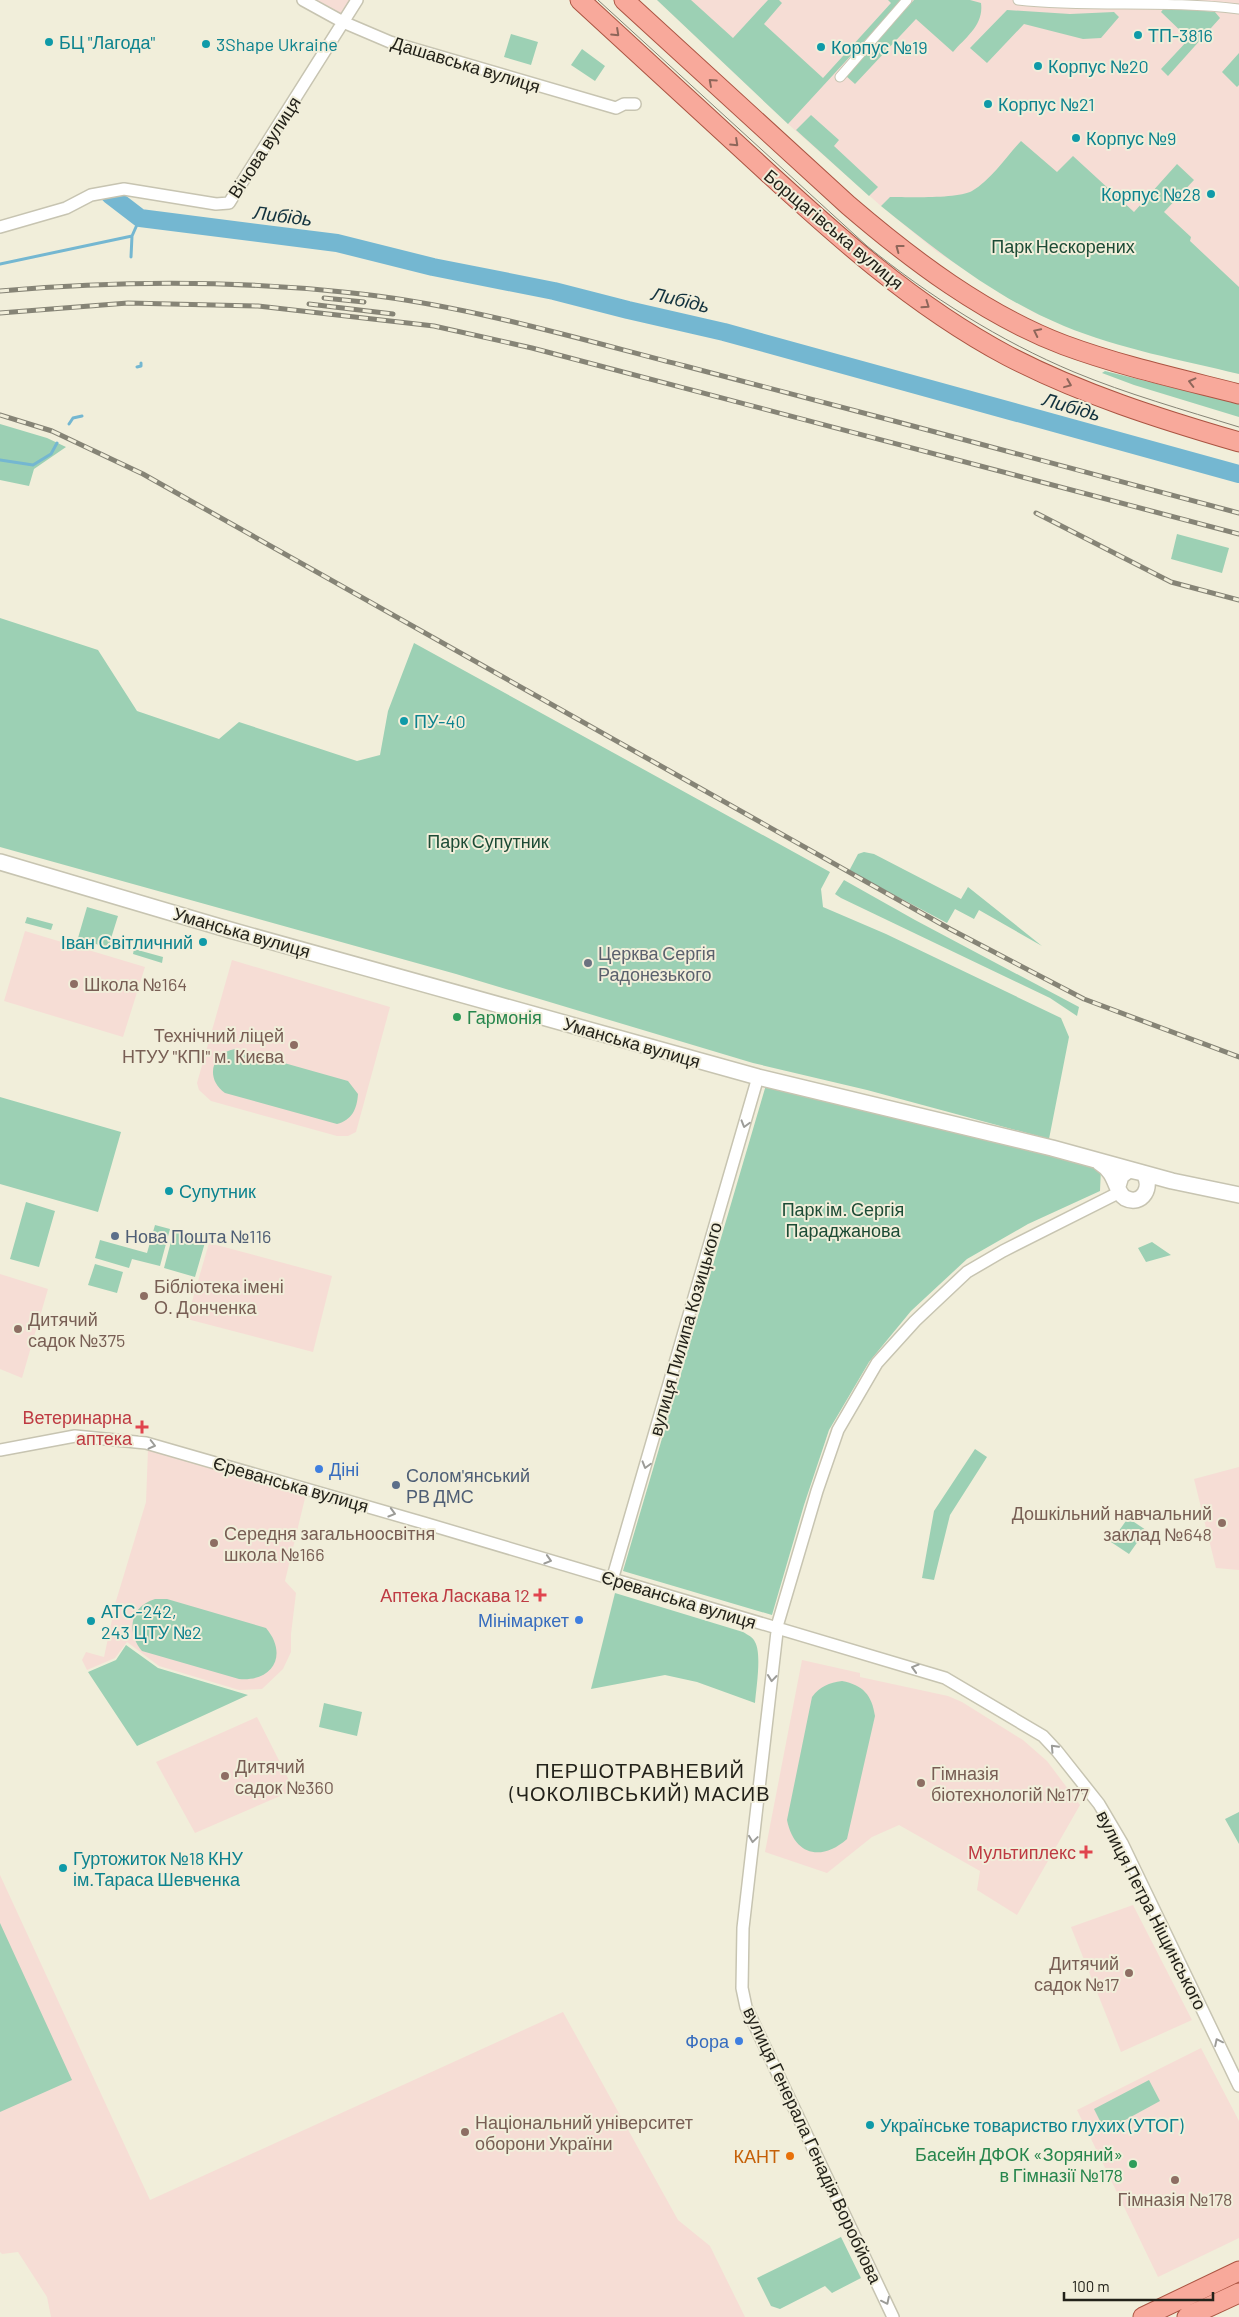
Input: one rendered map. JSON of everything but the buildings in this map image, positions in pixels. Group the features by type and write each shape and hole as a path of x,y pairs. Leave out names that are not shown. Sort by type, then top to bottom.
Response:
{"main road":[{"name":"Борщагівська вулиця","path":"580,0 822,223 883,273 954,324 1008,356 1061,381 1160,419 1239,442"},
{"name":"Борщагівська вулиця","path":"624,0 848,205 882,234 950,284 997,313 1062,344 1113,362 1239,394"},
{"path":"1144,2317 1239,2270"},
{"path":"1188,2317 1239,2293"}],"street":[{"name":"Дашавська вулиця","path":"303,0 343,22 390,42 616,108 624,104 635,104"},
{"name":"Вічова вулиця","path":"0,227 66,208 91,195 124,189 216,204 229,203 357,0"},
{"path":"840,76 907,0"},
{"path":"1018,0 1084,4 1173,4 1239,9"},
{"name":"Уманська вулиця","path":"0,862 230,930 758,1077 1139,1171 1172,1181 1239,1195"},
{"name":"вулиця Пилипа Козицького","path":"612,1580 758,1077"},
{"name":"Уманська вулиця","path":"1094,1160 1107,1167 1114,1174 1119,1189"},
{"path":"1147,1191 1148,1182 1139,1171 1125,1172 1119,1180 1119,1189 1126,1198 1136,1200 1147,1191 1172,1181"},
{"name":"вулиця Генерала Генадія Воробйова","path":"894,2317 746,2007 742,1988 743,1928 778,1629 817,1491 838,1430 877,1362 915,1321 967,1272 1119,1189"},
{"name":"Єреванська вулиця","path":"0,1450 75,1436 146,1443 424,1522 778,1629"},
{"name":"вулиця Петра Ніщинського","path":"778,1629 868,1654 944,1678 1043,1736 1057,1751 1108,1817 1239,2086"},
{"path":"1180,2298 1188,2317"}],"shaded area":[{"path":"308,0 351,0 341,18"},
{"path":"657,0 1239,0 1239,374 1091,336 1035,313 997,291 936,251 881,206 788,124"},
{"name":"Школа №164","path":"25,931 145,967 123,1037 4,1001"},
{"name":"Технічний ліцей НТУУ \"КПІ\" м. Києва","path":"232,960 390,1007 356,1132 348,1136 337,1136 211,1101 199,1090 197,1083"},
{"path":"209,1243 332,1276 313,1352 187,1319"},
{"name":"Дитячий садок №375","path":"0,1274 48,1289 22,1378 0,1369"},
{"name":"Середня загальноосвітня школа №166","path":"148,1449 306,1494 285,1581 296,1593 291,1634 291,1652 283,1669 262,1689 239,1690 159,1666 127,1642 115,1658 87,1670 82,1660 86,1652 104,1657 116,1601 146,1502"},
{"name":"Дошкільний навчальний заклад №648","path":"1239,1467 1239,1570 1216,1568 1194,1479"},
{"name":"Гімназія біотехнологій №177","path":"802,1660 860,1673 860,1677 948,1696 962,1702 1023,1740 1047,1761 1080,1805 1017,1915 977,1890 980,1871 899,1825 872,1837 827,1873 765,1852"},
{"name":"Дитячий садок №360","path":"257,1717 294,1790 195,1833 156,1762"},
{"name":"Національний університет оборони України","path":"0,1875 150,2200 563,2012 678,2220 710,2246 745,2317 51,2317 47,2297 18,2252 2,2254 0,2252"},
{"name":"Дитячий садок №17","path":"1133,1905 1192,2020 1121,2052 1071,1927"},
{"name":"Гімназія №178","path":"1201,2048 1239,2121 1239,2238 1158,2277 1077,2110"}],"green space":[{"path":"657,0 691,0 733,38 768,0 779,0 782,3 764,24 823,78 891,3 888,0 902,0 788,124"},
{"path":"914,0 970,0 981,3 980,18 973,30 953,52 916,19 855,84 846,76"},
{"path":"1165,7 1215,12 1220,18 1168,76 1161,69 1189,39 1161,12"},
{"path":"1007,10 1070,14 1114,12 1119,17 1101,38 1083,39 1024,24 987,63 970,48"},
{"path":"511,34 538,42 531,65 504,57"},
{"path":"582,49 605,66 595,81 571,65"},
{"path":"1239,53 1239,85 1237,87 1222,72"},
{"path":"811,115 839,140 834,146 878,187 869,196 796,130"},
{"name":"Парк Нескорених","path":"1021,141 1057,172 1073,156 1134,212 1177,164 1194,180 1164,212 1191,237 1190,241 1239,287 1239,374 1107,341 1039,315 968,273 881,206 890,197 944,196 965,194 972,191 992,175"},
{"path":"1105,371 1239,404 1239,417 1134,385 1102,373"},
{"path":"0,424 47,438 66,447 34,469 29,486 0,480"},
{"path":"1177,534 1229,548 1222,573 1171,559"},
{"name":"Парк Супутник","path":"0,618 98,650 137,711 219,739 239,722 357,761 380,755 388,711 414,643 830,872 821,889 823,907 886,934 1061,1018 1069,1037 1049,1139 867,1090 753,1063 456,974 0,847"},
{"path":"864,852 874,854 961,899 968,887 1042,946 979,910 974,919 955,909 947,923 849,871 858,854"},
{"path":"844,880 1079,1007 1077,1016 1050,998 841,898 835,894"},
{"path":"87,907 118,916 108,948 78,938"},
{"path":"27,917 53,924 51,930 25,923"},
{"path":"134,949 163,957 162,963 133,954"},
{"path":"235,1049 348,1081 358,1094 353,1113 346,1120 337,1124 225,1093 215,1081 214,1067 220,1056 227,1051"},
{"name":"Парк ім. Сергія Параджанова","path":"766,1085 1101,1168 1100,1191 1028,1224 967,1259 911,1311 869,1362 829,1430 804,1505 772,1615 623,1571"},
{"path":"0,1097 121,1132 98,1212 0,1184"},
{"path":"26,1202 55,1211 39,1267 10,1259"},
{"path":"155,1225 170,1229 160,1266 132,1259 129,1268 95,1258 100,1240 147,1253"},
{"path":"174,1230 206,1239 195,1277 164,1268"},
{"path":"1152,1242 1171,1255 1146,1262 1138,1248"},
{"path":"95,1264 123,1272 117,1293 88,1285"},
{"path":"975,1449 987,1457 950,1515 934,1580 922,1578 934,1511"},
{"path":"1128,1518 1146,1530 1129,1554 1111,1542"},
{"path":"615,1593 743,1632 752,1637 757,1647 758,1655 755,1703 697,1682 665,1675 591,1689"},
{"path":"155,1599 167,1599 266,1628 273,1638 276,1647 274,1664 269,1671 261,1676 251,1679 239,1679 142,1651 134,1636 133,1620 140,1607"},
{"path":"126,1645 158,1668 248,1695 137,1746 88,1672 116,1660"},
{"path":"842,1681 856,1685 865,1692 872,1702 875,1716 847,1839 828,1851 810,1851 796,1841 787,1820 812,1697 825,1686"},
{"path":"324,1703 362,1712 357,1736 319,1727"},
{"path":"1239,1812 1239,1844 1225,1819"},
{"path":"0,1923 72,2080 0,2112"},
{"path":"1149,2080 1160,2101 1105,2131 1094,2109"},
{"path":"841,2237 861,2278 832,2293 825,2286 780,2309 771,2306 757,2278"}],"waterway":[{"name":"Либідь","path":"110,195 140,218 337,243 433,267 554,291 724,332 1239,474"},
{"path":"131,257 132,236 140,218"},
{"path":"0,264 132,236"},
{"path":"137,367 141,366 141,363"},
{"path":"69,424 73,418 82,416"},
{"path":"0,460 33,465 51,454 57,443"}],"tram line":[{"path":"598,0 867,246 940,300 992,332 1074,372 1135,395 1239,427"}],"railway":[{"path":"0,291 86,285 172,283 257,285 343,292 429,304 558,333 1239,513"},
{"path":"324,298 364,302"},
{"path":"0,313 128,303 258,306 434,326 532,348 1239,534"},
{"path":"309,304 393,314"},
{"path":"0,415 52,431 143,474 950,929 1084,999 1239,1057"},
{"path":"1036,513 1171,582 1239,600"}],"place":[{"name":"ТП-3816","path":"1138,35"},
{"name":"БЦ \"Лагода\"","path":"49,42"},
{"name":"3Shape Ukraine","path":"206,44"},
{"name":"Корпус №19","path":"821,47"},
{"name":"Корпус №20","path":"1038,66"},
{"name":"Корпус №21","path":"988,104"},
{"name":"Корпус №9","path":"1076,138"},
{"name":"Корпус №28","path":"1211,194"},
{"name":"ПУ-40","path":"404,721"},
{"name":"Іван Світличний","path":"203,942"},
{"name":"Церква Сергія Радонезького","path":"588,963"},
{"name":"Школа №164","path":"74,984"},
{"name":"Гармонія","path":"457,1017"},
{"name":"Технічний ліцей НТУУ \"КПІ\" м. Києва","path":"294,1045"},
{"name":"Супутник","path":"169,1191"},
{"name":"Нова Пошта №116","path":"115,1236"},
{"name":"Бібліотека імені О. Донченка","path":"144,1296"},
{"name":"Дитячий садок №375","path":"18,1329"},
{"name":"Ветеринарна аптека","path":"142,1427"},
{"name":"Діні","path":"319,1469"},
{"name":"Солом'янський РВ ДМС","path":"396,1485"},
{"name":"Дошкільний навчальний заклад №648","path":"1222,1523"},
{"name":"Середня загальноосвітня школа №166","path":"214,1543"},
{"name":"Аптека Ласкава 12","path":"540,1595"},
{"name":"Мінімаркет","path":"579,1620"},
{"name":"АТС-242, 243 ЦТУ №2","path":"91,1621"},
{"name":"Дитячий садок №360","path":"225,1776"},
{"name":"Гімназія біотехнологій №177","path":"921,1783"},
{"name":"Мультиплекс","path":"1086,1852"},
{"name":"Гуртожиток №18 КНУ ім.Тараса Шевченка","path":"63,1868"},
{"name":"Дитячий садок №17","path":"1129,1973"},
{"name":"Фора","path":"739,2041"},
{"name":"Українське товариство глухих (УТОГ)","path":"870,2125"},
{"name":"Національний університет оборони України","path":"465,2132"},
{"name":"КАНТ","path":"790,2156"},
{"name":"Басейн ДФОК «Зоряний» в Гімназії №178","path":"1133,2164"},
{"name":"Гімназія №178","path":"1175,2180"}],"district":[{"name":"ПЕРШОТРАВНЕВИЙ (ЧОКОЛІВСЬКИЙ) МАСИВ","path":"640,1782"}]}
